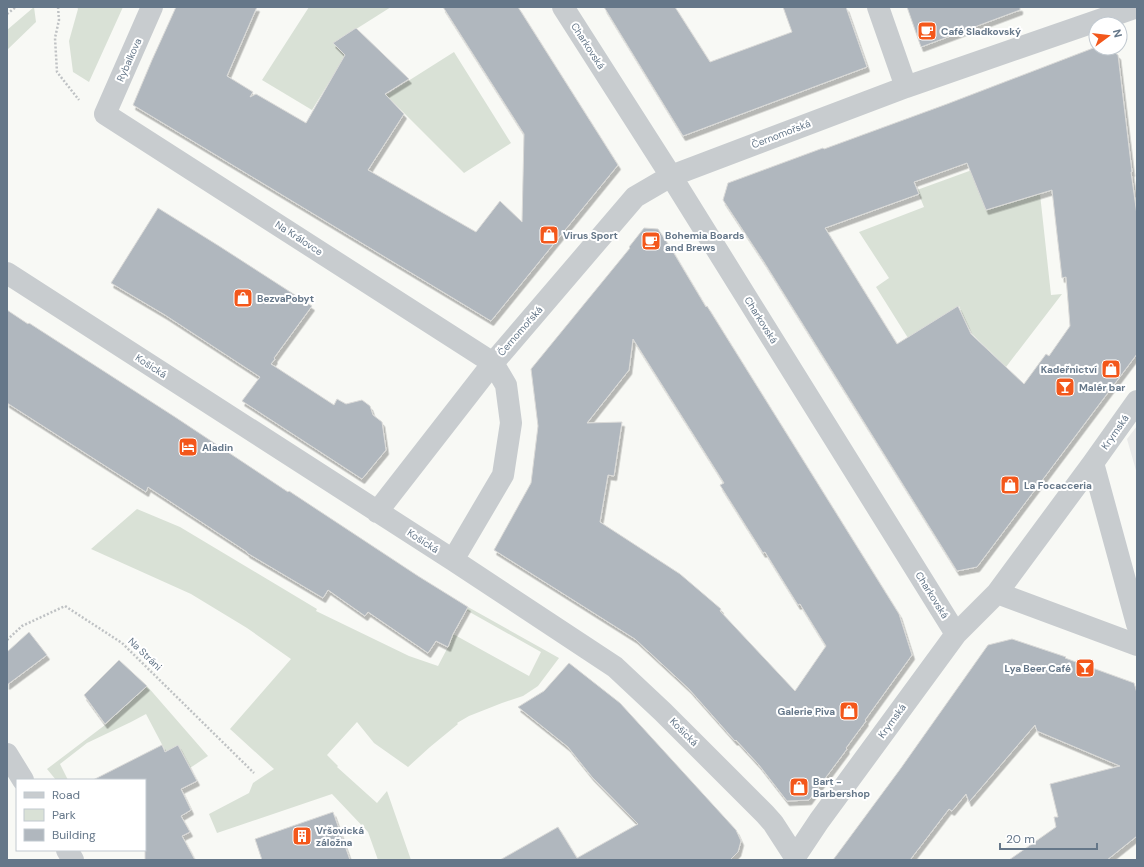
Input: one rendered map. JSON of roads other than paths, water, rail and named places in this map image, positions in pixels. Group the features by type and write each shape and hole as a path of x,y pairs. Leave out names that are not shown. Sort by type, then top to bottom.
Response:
{"street":[{"name":"Rybalkova","path":"105,114 152,7"},
{"name":"Charkovská","path":"563,7 671,176 956,634"},
{"path":"878,7 906,87"},
{"name":"Černomořská","path":"378,512 493,363 635,197 671,176 906,87 1137,7"},
{"name":"Na Královce","path":"105,114 493,363"},
{"name":"Košická","path":"7,273 453,560 615,667 663,712 765,814 795,858"},
{"name":"Černomořská","path":"453,560 503,475 511,423 506,386 493,363"},
{"name":"Krymská","path":"795,858 819,821 956,634 997,593 1137,401"},
{"path":"1093,463 1137,624"},
{"path":"997,593 1137,645"},
{"path":"7,754 22,779"},
{"path":"68,851 73,860"}],"place":[{"name":"Café Sladkovský","path":"927,31"},
{"name":"Virus Sport","path":"549,235"},
{"name":"Bohemia Boards and Brews","path":"651,241"},
{"name":"BezvaPobyt","path":"243,298"},
{"name":"Kadeřnictví","path":"1111,369"},
{"name":"Malér bar","path":"1065,387"},
{"name":"Aladin","path":"188,447"},
{"name":"La Focacceria","path":"1010,485"},
{"name":"Lya Beer Café","path":"1085,668"},
{"name":"Galerie Piva","path":"849,711"},
{"name":"Bart - Barbershop","path":"799,787"},
{"name":"Vršovická záložna","path":"302,836"}]}
